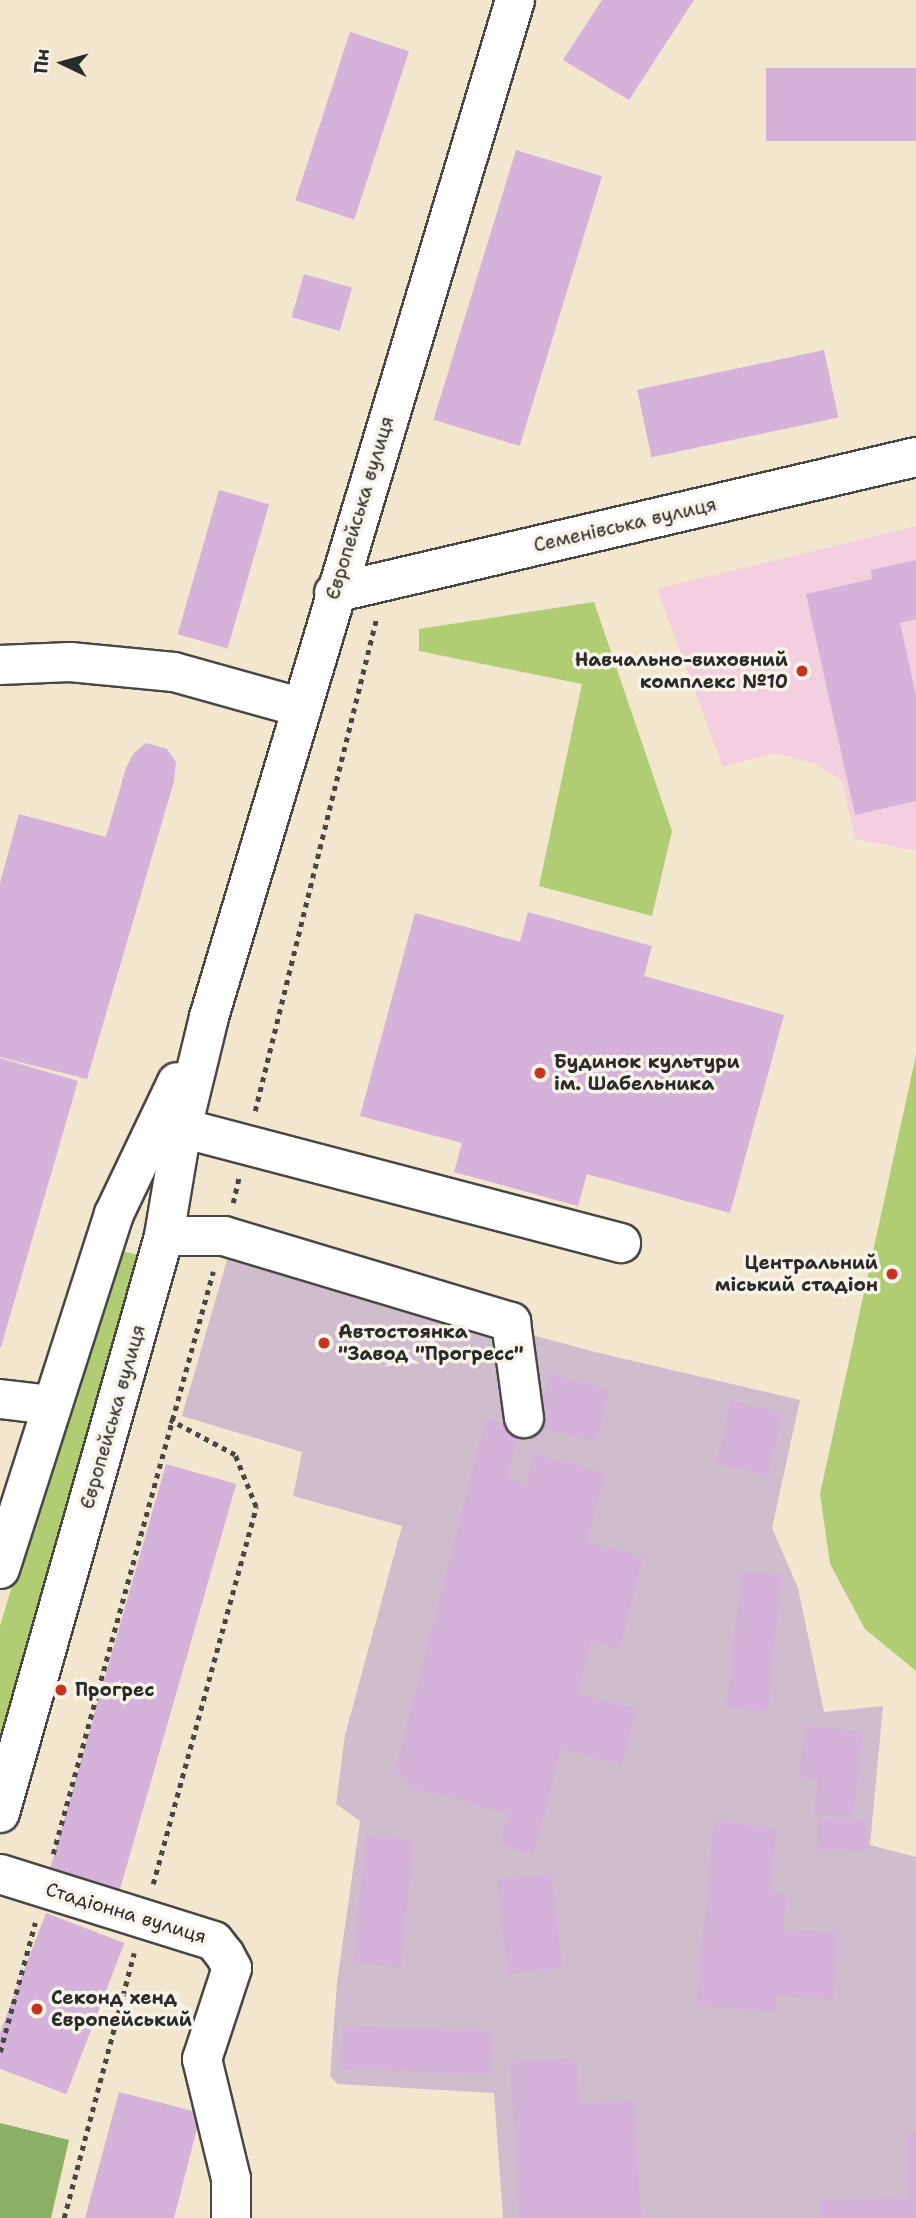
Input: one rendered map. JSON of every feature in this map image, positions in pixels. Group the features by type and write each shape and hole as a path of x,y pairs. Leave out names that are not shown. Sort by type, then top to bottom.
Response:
{"street":[{"name":"Європейська вулиця","path":"0,1813 164,1237 182,1128 209,1017 299,707 515,0"},
{"name":"Семенівська вулиця","path":"334,593 916,457"},
{"path":"0,665 70,662 174,672 299,707"},
{"name":"Європейська вулиця","path":"0,1569 50,1405 114,1214 209,1017"},
{"path":"182,1128 621,1244"},
{"path":"164,1237 224,1236 511,1322 524,1418"},
{"path":"0,1399 50,1405"},
{"name":"Стадіонна вулиця","path":"0,1874 214,1941 232,1968 202,2059 231,2179 231,2218"}],"path":[{"path":"0,2052 170,1420 218,1257"},
{"path":"64,2218 256,1507 235,1455 170,1420"}],"shaded area":[{"name":"Навчально-виховний комплекс №10","path":"916,526 916,851 855,839 842,780 816,764 774,753 723,767 657,589"},
{"path":"229,1253 599,1353 800,1400 772,1528 798,1588 824,1712 883,1706 870,1845 916,1857 916,2218 503,2218 494,2093 338,2084 330,2077 337,1983 360,1821 336,1804 345,1735 402,1526 293,1496 302,1452 182,1416"}],"green space":[{"path":"594,602 672,831 652,916 539,886 582,684 419,651 419,629"},
{"name":"Центральний міський стадіон","path":"916,1055 916,1671 865,1629 830,1564 820,1494"},
{"path":"113,1249 147,1257 0,1750 0,1626"},
{"path":"0,2123 69,2140 51,2218 0,2218"}],"building":[{"path":"602,0 694,0 629,100 563,60"},
{"path":"350,32 409,51 354,219 295,200"},
{"path":"766,68 916,68 916,141 766,141"},
{"path":"516,150 602,176 520,446 434,420"},
{"path":"304,274 352,288 340,331 292,317"},
{"path":"824,350 838,417 652,457 637,390"},
{"path":"219,490 269,504 228,649 178,634"},
{"path":"916,560 916,619 900,623 916,696 916,801 855,815 806,594 872,579 871,570"},
{"path":"146,743 167,749 176,762 174,781 87,1079 0,1057 0,883 19,814 106,837 126,768 133,754"},
{"name":"Будинок культури ім. Шабельника","path":"528,912 652,946 644,976 784,1015 730,1213 587,1174 578,1206 454,1172 462,1143 360,1116 415,913 520,942"},
{"path":"0,1058 78,1081 1,1347 0,1347"},
{"path":"549,1374 609,1389 596,1441 536,1426"},
{"path":"731,1401 783,1413 768,1475 717,1463"},
{"path":"486,1418 520,1427 507,1479 526,1484 533,1454 605,1473 587,1542 643,1556 620,1649 591,1641 578,1694 636,1709 622,1765 561,1749 534,1853 500,1845 508,1813 412,1788 396,1768"},
{"path":"166,1464 236,1484 117,1901 46,1881"},
{"path":"741,1571 782,1575 767,1712 727,1707"},
{"path":"804,1726 863,1732 853,1818 814,1814 818,1779 799,1778"},
{"path":"817,1819 867,1820 866,1851 816,1850"},
{"path":"714,1821 777,1828 770,1892 786,1893 783,1930 838,1932 833,1999 776,1996 775,2012 696,2005"},
{"path":"366,1836 414,1841 400,1967 353,1962"},
{"path":"551,1874 562,1967 508,1974 496,1881"},
{"path":"46,1913 124,1943 66,2094 0,2069 0,2033"},
{"path":"343,2026 492,2031 490,2074 341,2069"},
{"path":"576,2058 579,2104 634,2101 641,2218 519,2218 510,2062"},
{"path":"119,2092 201,2113 174,2218 85,2218"},
{"path":"908,2133 916,2133 916,2218 818,2218 818,2200 909,2199"}],"place":[{"name":"Навчально-виховний комплекс №10","path":"802,671"},
{"name":"Будинок культури ім. Шабельника","path":"540,1073"},
{"name":"Центральний міський стадіон","path":"892,1274"},
{"name":"Автостоянка \"Завод \"Прогресс\"","path":"324,1343"},
{"name":"Прогрес","path":"61,1690"},
{"name":"Секонд хенд Європейський","path":"37,2009"}]}
